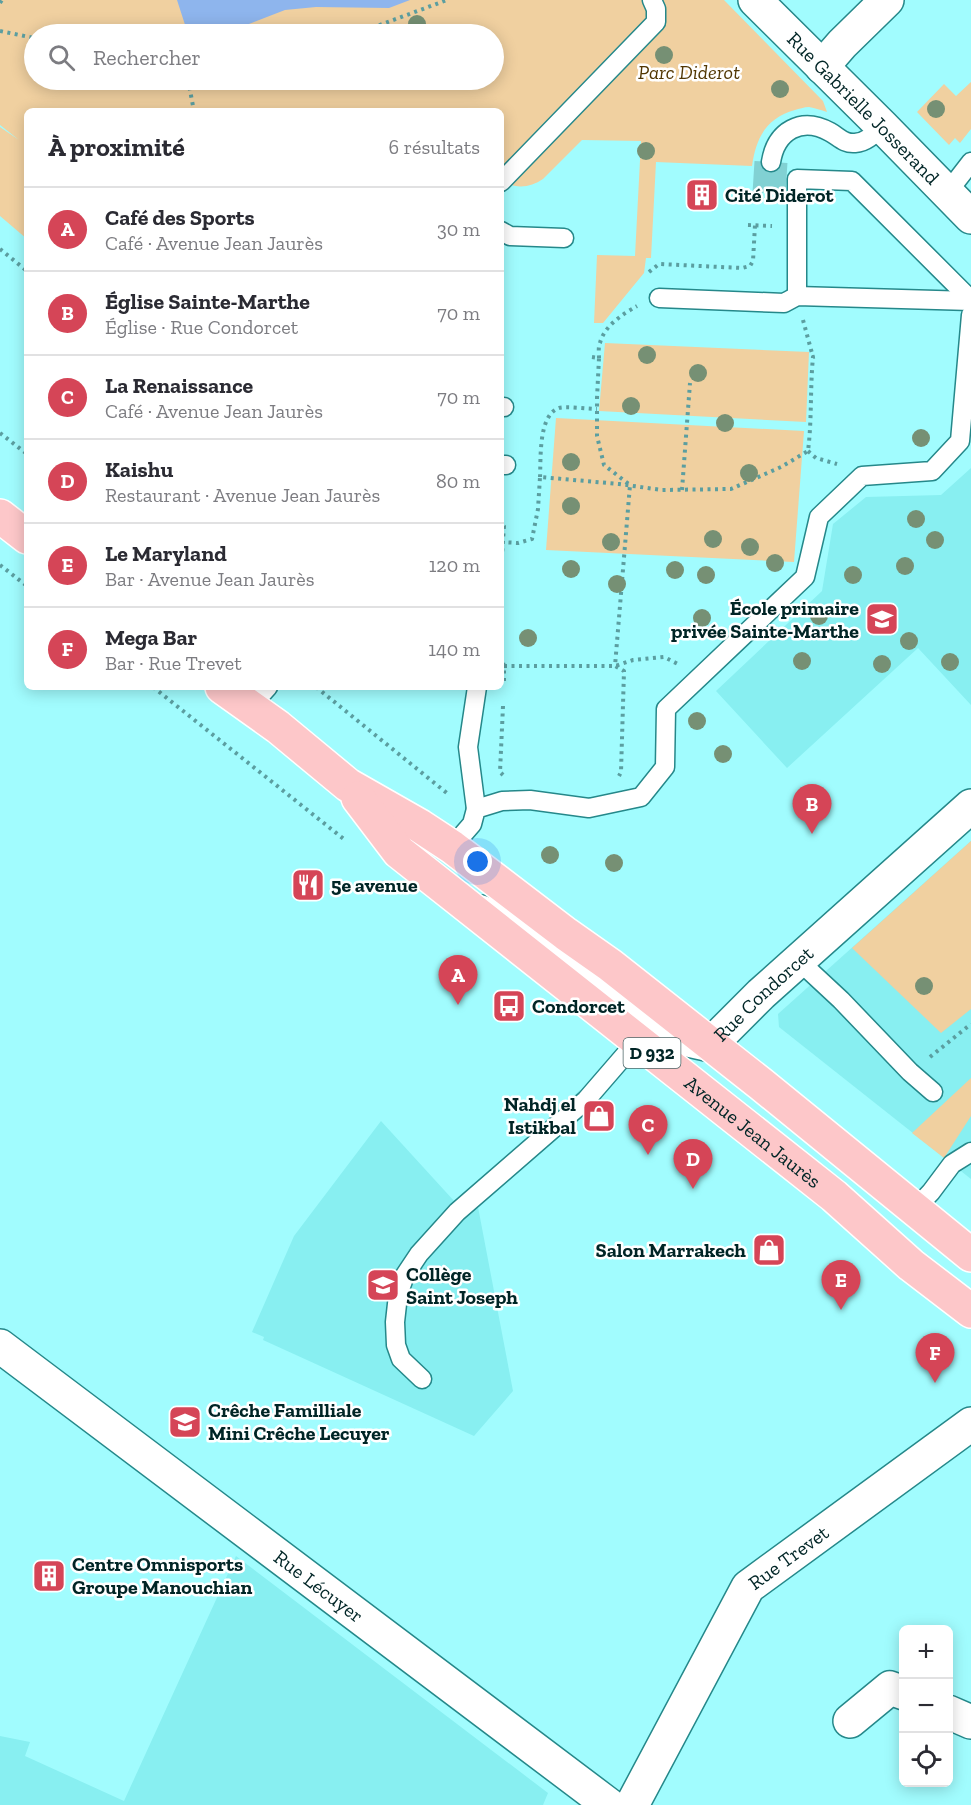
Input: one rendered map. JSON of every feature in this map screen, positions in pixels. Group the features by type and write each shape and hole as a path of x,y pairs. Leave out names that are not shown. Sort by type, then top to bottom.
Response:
{"main road":[{"path":"0,516 24,535"},
{"name":"Avenue Jean Jaurès","path":"233,690 259,697 348,785 399,852 834,1196 911,1265 971,1311"},
{"name":"Avenue Jean Jaurès","path":"348,785 452,847 644,991 971,1255"}],"street":[{"name":"Rue Gabrielle Josserand","path":"755,0 971,217"},
{"path":"822,67 887,0"},
{"name":"Rue Condorcet","path":"472,909 530,932 639,1017 683,1039 710,1045 798,960 971,806"},
{"name":"Rue Lécuyer","path":"0,1346 609,1805"},
{"name":"Rue Trevet","path":"632,1805 748,1587 971,1424"},
{"path":"850,1721 890,1688 899,1692"},
{"path":"953,1714 971,1722"}],"lane":[{"path":"504,179 656,22 656,9 652,0"},
{"path":"771,162 776,143 788,130 807,126 819,128 830,132 842,141 854,143 867,140 882,126"},
{"path":"947,193 971,162"},
{"path":"797,296 797,179 852,182 971,301"},
{"path":"504,233 510,236 564,238"},
{"path":"653,299 784,303 797,296 971,301"},
{"path":"476,809 502,801 530,800 589,808 641,797 665,767 666,709 805,577 819,517 862,476 932,471 965,436 971,315"},
{"path":"452,847 472,824 476,809 468,747 477,690"},
{"path":"798,960 933,1092"},
{"path":"422,1379 401,1359 396,1345 395,1322 398,1295 405,1275 419,1254 457,1212 586,1100 637,1041"},
{"path":"915,1209 952,1164 971,1152"}],"path":[{"path":"382,24 447,0"},
{"path":"0,31 24,36"},
{"path":"190,90 193,108"},
{"path":"630,485 604,465 597,436 600,343 620,317 653,299 647,274 658,264 742,268 750,266 753,261 755,225"},
{"path":"0,249 24,269"},
{"path":"540,477 682,490 731,489 781,467 808,451 816,357 797,296"},
{"path":"592,357 599,358"},
{"path":"682,490 690,383"},
{"path":"504,542 518,543 532,539 538,509 543,429 548,416 559,408 597,409"},
{"path":"0,433 24,452"},
{"path":"615,666 630,485"},
{"path":"0,564 24,584"},
{"path":"504,666 615,666 633,660 664,657 702,675"},
{"path":"615,666 624,671 621,772 615,779"},
{"path":"502,730 500,772 505,777"},
{"path":"910,1072 971,1024"}],"shaded area":[{"path":"177,0 410,0 389,8 316,7 285,10 249,24 185,24"},
{"name":"École primaire privée Sainte-Marthe","path":"971,468 971,705 918,648 787,768 716,691 822,591 833,524 866,497 941,495"},
{"path":"971,841 971,1179 779,1027 778,1014"},
{"name":"Collège Saint Joseph","path":"580,1090 595,1103 478,1207 513,1391 474,1436 263,1340 264,1337 252,1332 294,1236 381,1121 455,1202"},
{"path":"236,1556 548,1793 543,1805 0,1805 0,1736 30,1742 25,1756 124,1801"}],"green space":[{"name":"Parc Diderot","path":"0,0 724,0 823,101 827,112 807,107 777,118 764,130 756,147 752,166 656,162 651,258 646,258 644,273 603,323 594,323 597,255 635,256 641,141 582,140 543,179 528,186 517,186 504,182 504,108 24,108 24,236 0,216 0,127 19,140 0,125"},
{"path":"971,82 971,129 960,143 955,138 949,145 917,112 944,84 956,96"},
{"path":"605,343 809,352 806,422 599,411"},
{"path":"556,418 804,431 794,562 546,550"},
{"path":"971,841 971,1009 941,1033 852,948"},
{"path":"971,1078 971,1116 944,1158 912,1133"}],"tunnel":[{"path":"769,193 771,162"}],"place":[{"name":"Cité Diderot","path":"702,195"},
{"name":"École primaire privée Sainte-Marthe","path":"882,619"},
{"name":"Église Sainte-Marthe","path":"812,834"},
{"name":"5e avenue","path":"308,885"},
{"name":"Café des Sports","path":"458,1005"},
{"name":"Condorcet","path":"509,1006"},
{"name":"Nahdj el Istikbal","path":"599,1116"},
{"name":"La Renaissance","path":"648,1155"},
{"name":"Kaishu","path":"693,1189"},
{"name":"Salon Marrakech","path":"769,1250"},
{"name":"Collège Saint Joseph","path":"383,1285"},
{"name":"Le Maryland","path":"841,1310"},
{"name":"Mega Bar","path":"935,1383"},
{"name":"Crêche Familliale Mini Crêche Lecuyer","path":"185,1422"},
{"name":"Centre Omnisports Groupe Manouchian","path":"49,1576"}]}
